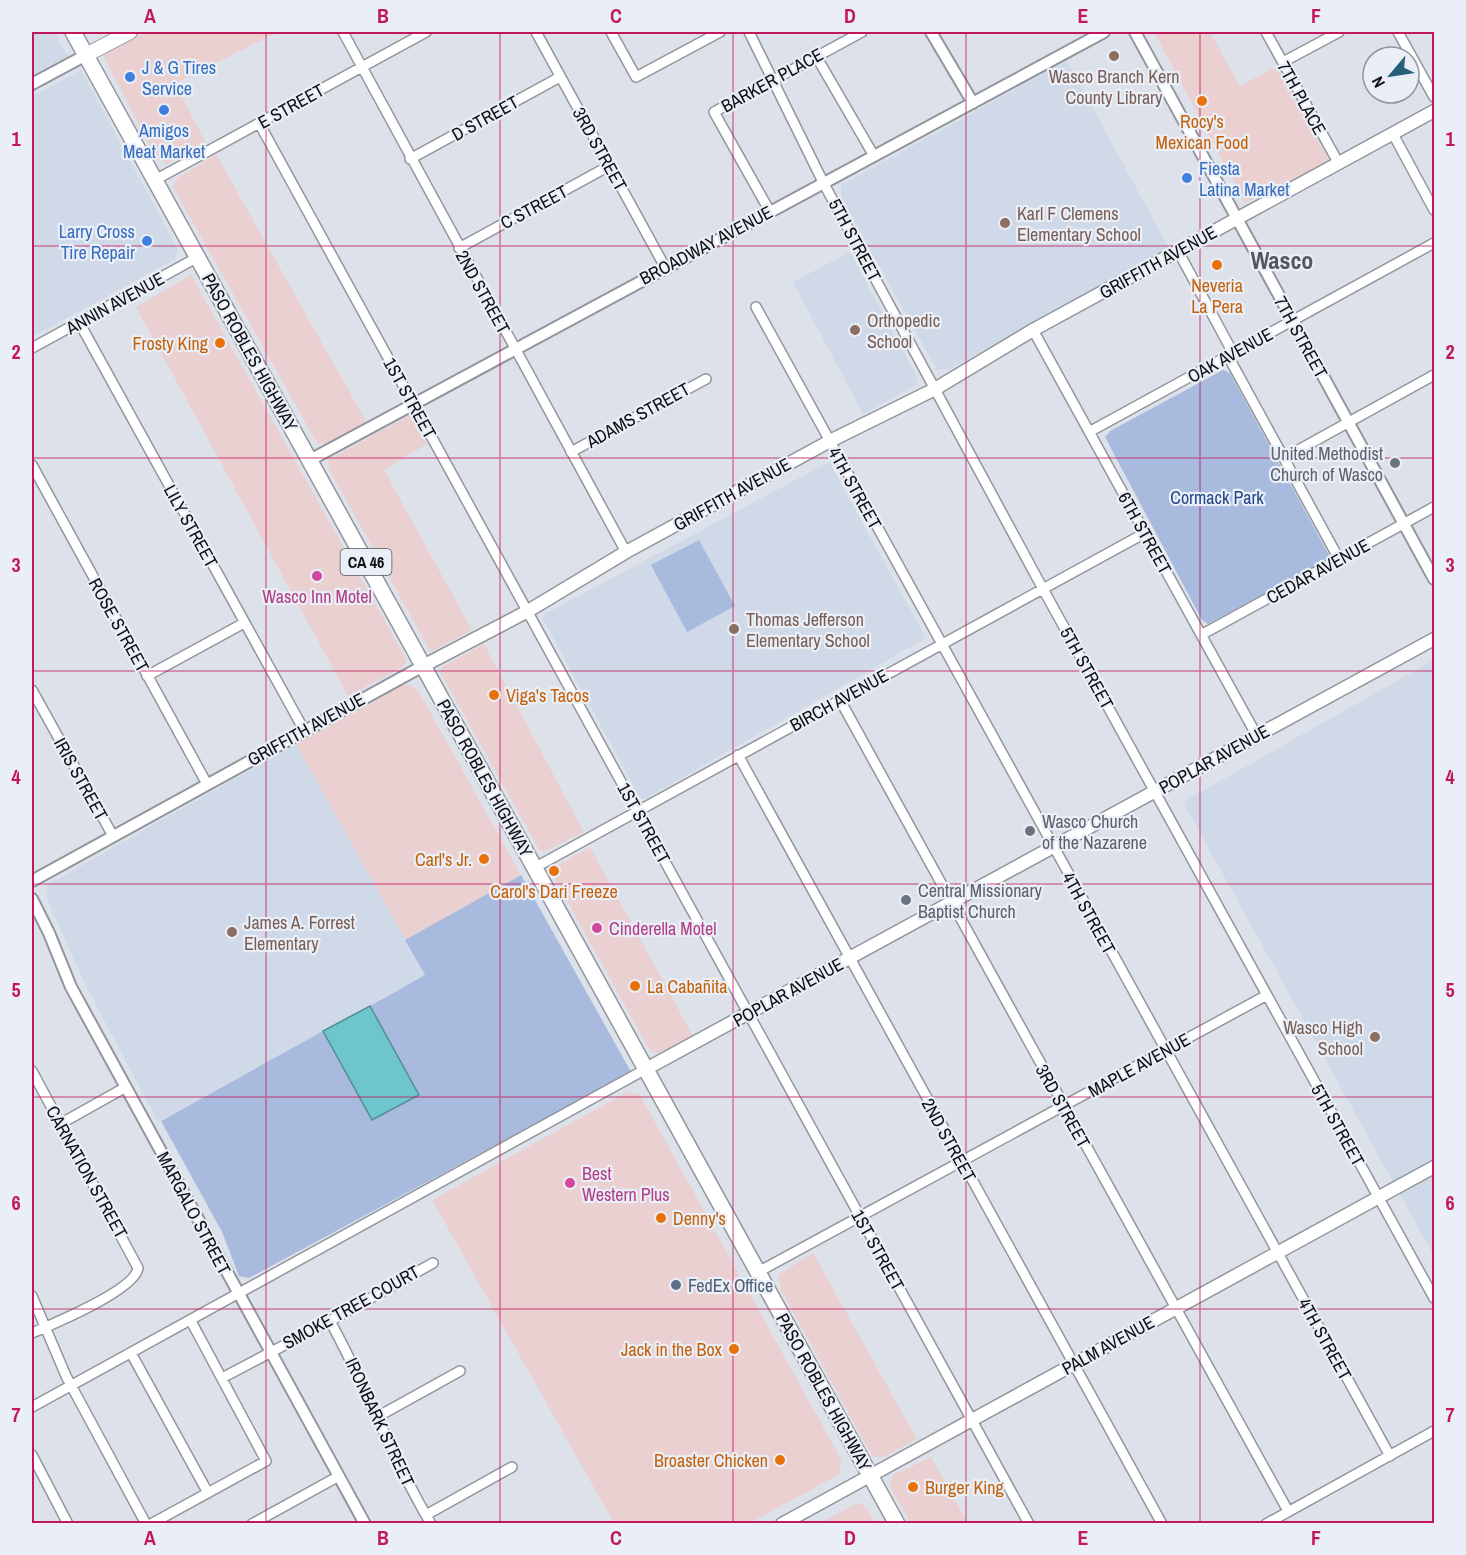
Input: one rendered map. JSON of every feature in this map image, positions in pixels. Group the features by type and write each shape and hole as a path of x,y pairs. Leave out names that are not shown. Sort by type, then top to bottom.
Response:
{"highway":[{"name":"PASO ROBLES HIGHWAY","path":"73,32 897,1524"}],"main road":[{"path":"86,55 130,32"},
{"name":"GRIFFITH AVENUE","path":"423,666 830,441 935,389 1033,330 1434,111"},
{"name":"POPLAR AVENUE","path":"646,1069 1434,639"},
{"name":"PALM AVENUE","path":"782,1524 1434,1167"}],"street":[{"name":"2ND STREET","path":"343,32 410,159 626,552"},
{"name":"E STREET","path":"155,180 426,32"},
{"name":"3RD STREET","path":"536,32 665,267"},
{"path":"610,32 636,77 720,32"},
{"name":"5TH STREET","path":"749,32 824,184 1043,589 1434,1298"},
{"name":"BARKER PLACE","path":"769,210 714,112 862,32"},
{"path":"931,32 973,103"},
{"name":"BROADWAY AVENUE","path":"310,460 769,210 824,184 1104,32"},
{"name":"7TH STREET","path":"1135,32 1434,579"},
{"name":"7TH PLACE","path":"1266,32 1339,164"},
{"path":"1283,62 1339,32"},
{"path":"1398,32 1434,97"},
{"path":"32,84 86,55"},
{"path":"816,56 874,156"},
{"name":"D STREET","path":"410,159 560,77"},
{"name":"1ST STREET","path":"259,123 1029,1524"},
{"path":"1393,134 1434,210"},
{"name":"C STREET","path":"459,248 609,166"},
{"name":"OAK AVENUE","path":"1089,432 1434,243"},
{"path":"1178,251 1284,458 1340,559"},
{"name":"ANNIN AVENUE","path":"32,348 198,257"},
{"name":"4TH STREET","path":"756,307 1390,1456"},
{"name":"LILY STREET","path":"78,322 304,730"},
{"name":"6TH STREET","path":"1033,330 1257,736"},
{"path":"1284,458 1434,375"},
{"name":"ADAMS STREET","path":"571,452 705,379"},
{"name":"ROSE STREET","path":"32,466 207,784"},
{"name":"CEDAR AVENUE","path":"1201,635 1434,507"},
{"name":"BIRCH AVENUE","path":"534,868 1145,533"},
{"path":"147,676 244,623"},
{"name":"GRIFFITH AVENUE","path":"32,881 423,666"},
{"name":"IRIS STREET","path":"32,690 113,836"},
{"name":"3RD STREET","path":"840,700 1288,1511"},
{"name":"2ND STREET","path":"738,755 1162,1524"},
{"name":"MARGALO STREET","path":"32,898 49,933 70,987 365,1524"},
{"name":"MAPLE AVENUE","path":"758,1272 1267,995"},
{"path":"32,1407 646,1069"},
{"name":"CARNATION STREET","path":"32,1071 137,1263 137,1274 131,1282 45,1327"},
{"path":"60,1124 126,1087"},
{"name":"SMOKE TREE COURT","path":"222,1378 433,1263"},
{"path":"32,1296 71,1386 146,1524"},
{"path":"151,1524 266,1461 191,1320"},
{"name":"IRONBARK STREET","path":"330,1321 361,1378 401,1470 428,1519"},
{"path":"32,1333 45,1327"},
{"path":"131,1353 208,1492"},
{"path":"377,1417 460,1371"},
{"path":"1266,1524 1434,1431"},
{"path":"32,1457 68,1524"},
{"path":"428,1519 512,1467"},
{"path":"252,1524 339,1476"}],"shaded area":[{"path":"32,32 54,32 68,56 32,76"},
{"path":"146,32 278,32 175,84 206,143 167,164 156,158 103,55"},
{"path":"1154,32 1210,32 1240,86 1276,67 1330,162 1245,203"},
{"name":"Karl F Clemens Elementary School","path":"1067,61 1170,250 950,369 937,370 841,197 841,185"},
{"path":"81,70 178,250 175,259 32,337 32,97"},
{"path":"216,154 368,425 325,444 317,443 173,187 176,179"},
{"name":"Orthopedic School","path":"850,252 917,377 916,385 863,414 793,282"},
{"path":"191,275 405,657 406,663 403,667 348,696 136,307"},
{"path":"410,415 427,444 384,470 472,630 431,652 329,469 328,460"},
{"name":"Thomas Jefferson Elementary School","path":"829,462 926,638 645,799 640,798 543,619 545,614"},
{"path":"484,644 584,832 546,851 540,851 440,672 442,667"},
{"name":"Wasco High School","path":"1434,660 1434,1256 1183,802"},
{"path":"403,685 411,685 418,690 521,875 405,940 296,744"},
{"name":"James A. Forrest Elementary","path":"296,744 425,975 158,1122 83,980 46,897 47,885"},
{"path":"590,847 693,1036 660,1053 654,1053 649,1049 554,877 558,865"},
{"path":"370,1006 419,1095 372,1120 323,1031"},
{"path":"627,1092 640,1095 842,1461 838,1475 750,1523 614,1523 432,1200"},
{"path":"813,1253 917,1439 881,1458 872,1456 781,1290 778,1275"},
{"path":"931,1457 968,1523 911,1523 890,1487 893,1475"},
{"path":"855,1504 862,1504 876,1523 820,1523"}],"green space":[{"name":"Cormack Park","path":"1223,370 1230,373 1329,555 1323,563 1208,624 1202,620 1105,437 1110,431"},
{"path":"699,540 735,606 687,632 651,565"},
{"path":"521,875 631,1072 249,1278 239,1276 222,1232 161,1121 323,1031 372,1120 419,1094 370,1006 425,975 405,940"}],"place":[{"name":"Wasco Branch Kern County Library","path":"1114,56"},
{"name":"J & G Tires Service","path":"130,77"},
{"name":"Rocy's Mexican Food","path":"1202,101"},
{"name":"Amigos Meat Market","path":"164,110"},
{"name":"Fiesta Latina Market","path":"1187,178"},
{"name":"Karl F Clemens Elementary School","path":"1005,223"},
{"name":"Larry Cross Tire Repair","path":"147,241"},
{"name":"Neveria La Pera","path":"1217,265"},
{"name":"Orthopedic School","path":"855,330"},
{"name":"Frosty King","path":"220,343"},
{"name":"United Methodist Church of Wasco","path":"1395,463"},
{"name":"Wasco Inn Motel","path":"317,576"},
{"name":"Thomas Jefferson Elementary School","path":"734,629"},
{"name":"Viga's Tacos","path":"494,695"},
{"name":"Wasco Church of the Nazarene","path":"1030,831"},
{"name":"Carl's Jr.","path":"484,859"},
{"name":"Carol's Dari Freeze","path":"554,871"},
{"name":"Central Missionary Baptist Church","path":"906,900"},
{"name":"Cinderella Motel","path":"597,928"},
{"name":"James A. Forrest Elementary","path":"232,932"},
{"name":"La Cabañita","path":"635,986"},
{"name":"Wasco High School","path":"1375,1037"},
{"name":"Best Western Plus","path":"570,1183"},
{"name":"Denny's","path":"661,1218"},
{"name":"FedEx Office","path":"676,1285"},
{"name":"Jack in the Box","path":"734,1349"},
{"name":"Broaster Chicken","path":"780,1460"},
{"name":"Burger King","path":"913,1487"}],"district":[{"name":"Wasco","path":"1282,260"}]}
